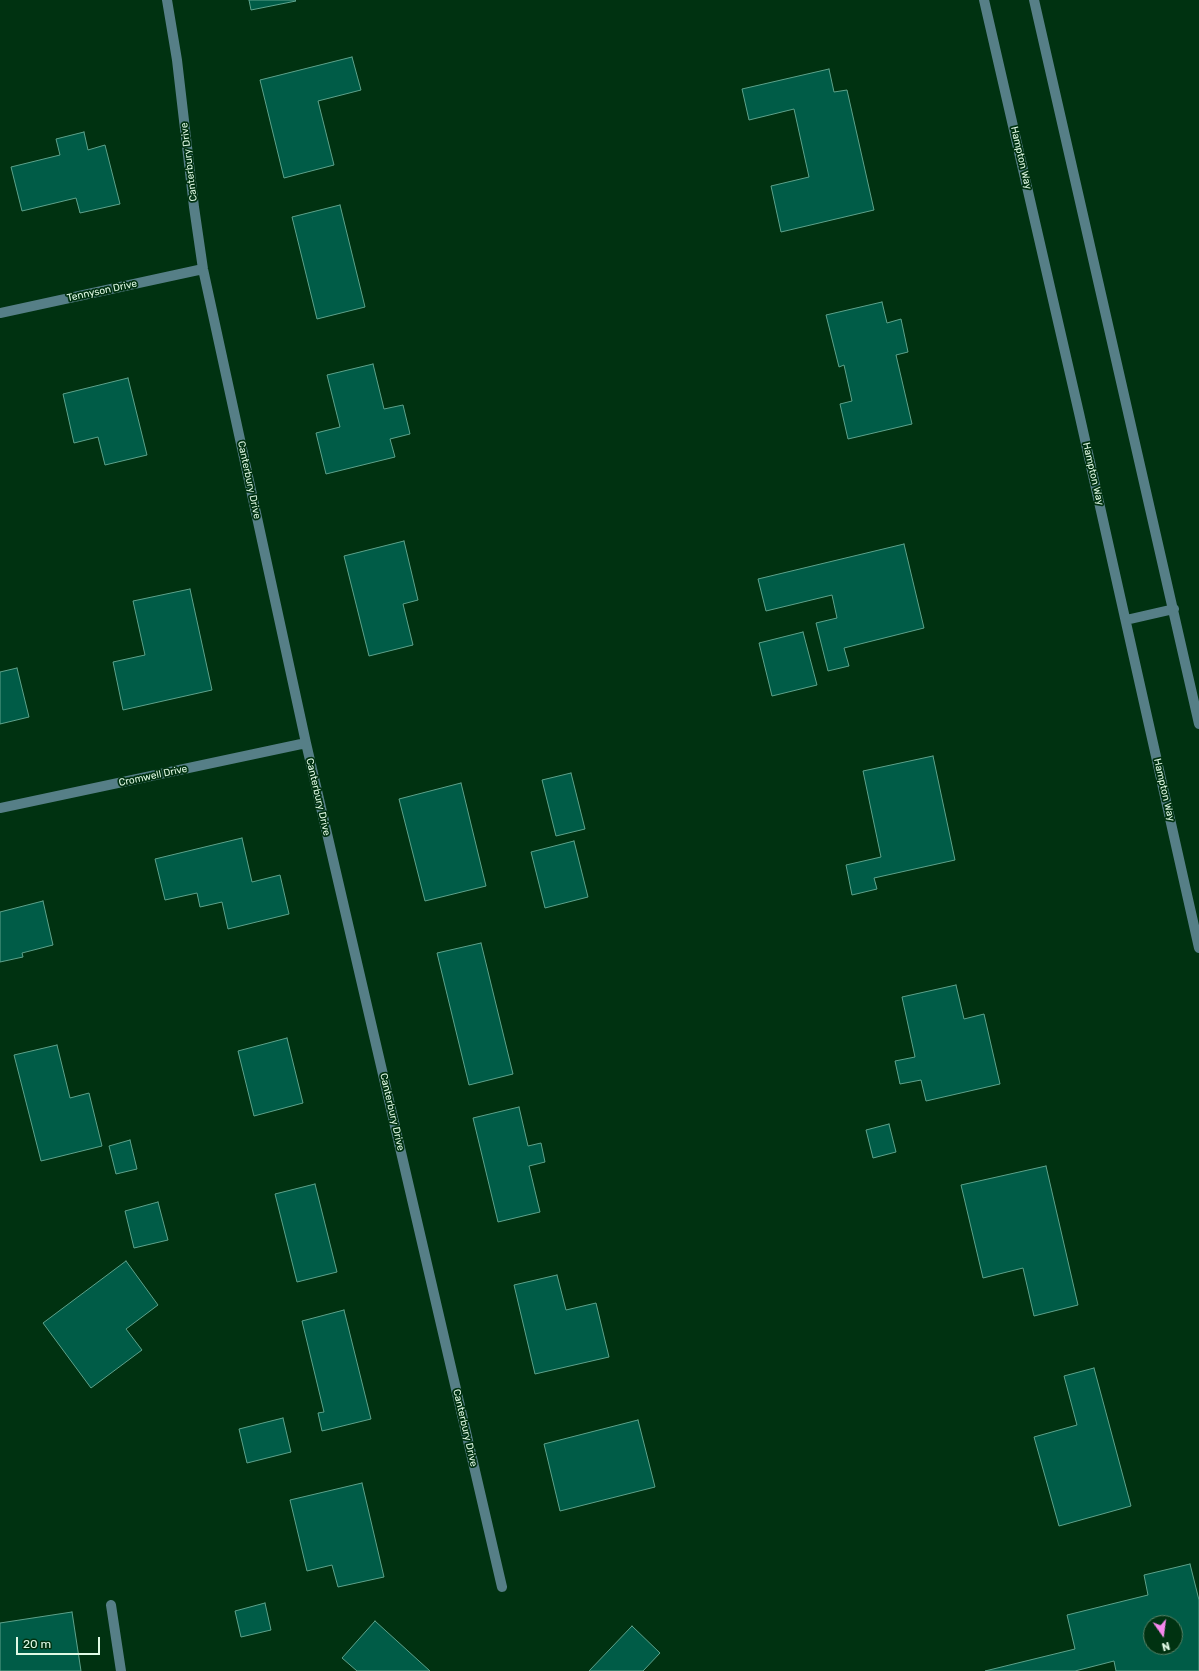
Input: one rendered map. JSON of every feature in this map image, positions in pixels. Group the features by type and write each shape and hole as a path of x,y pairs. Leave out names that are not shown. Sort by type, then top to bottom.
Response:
{"street":[{"name":"Canterbury Drive","path":"167,0 176,54 194,207 203,269 306,743 502,1587"},
{"name":"Hampton Way","path":"984,0 1126,620 1199,948"},
{"path":"1034,0 1199,724"},
{"name":"Tennyson Drive","path":"0,313 203,269"},
{"path":"1126,620 1174,609"},
{"name":"Cromwell Drive","path":"0,808 306,743"},
{"path":"111,1606 122,1671"}],"building":[{"path":"249,0 295,0 296,1 251,10"},
{"path":"352,57 361,90 318,101 334,165 284,178 260,80"},
{"path":"829,69 834,92 847,90 874,210 781,232 771,186 809,177 794,109 749,120 742,89"},
{"path":"84,132 88,150 105,145 120,204 80,213 76,198 22,211 11,167 60,155 56,139"},
{"path":"340,205 365,307 317,319 292,217"},
{"path":"882,302 887,323 901,319 908,352 896,355 912,424 848,439 840,404 852,401 844,365 839,367 826,315"},
{"path":"373,364 384,409 403,405 410,434 390,439 395,457 326,474 316,433 340,427 327,375"},
{"path":"128,378 147,455 105,465 98,437 74,443 63,394"},
{"path":"404,541 418,600 403,604 413,645 369,656 344,556"},
{"path":"904,544 924,628 844,648 849,666 828,671 816,623 837,618 832,595 766,611 758,579"},
{"path":"190,589 212,690 123,710 113,662 145,655 133,601"},
{"path":"803,632 817,685 772,696 759,643"},
{"path":"17,668 29,717 0,724 0,672"},
{"path":"933,756 955,860 874,878 877,889 852,895 846,865 881,857 863,771"},
{"path":"571,773 585,829 556,836 542,780"},
{"path":"461,783 486,886 425,901 399,799"},
{"path":"242,838 252,882 280,875 289,914 228,929 222,902 200,907 197,893 165,900 155,859"},
{"path":"574,841 588,897 545,908 531,852"},
{"path":"43,901 53,945 22,953 23,957 0,962 0,912"},
{"path":"481,943 513,1074 469,1085 437,953"},
{"path":"956,985 964,1019 984,1014 1000,1084 926,1101 921,1080 900,1084 895,1061 915,1057 902,997"},
{"path":"287,1038 303,1103 254,1116 238,1051"},
{"path":"57,1045 70,1098 89,1093 102,1146 41,1161 14,1055"},
{"path":"519,1107 528,1146 541,1143 545,1162 529,1166 540,1212 498,1222 473,1118"},
{"path":"889,1124 896,1152 873,1158 866,1130"},
{"path":"130,1140 137,1169 116,1174 109,1146"},
{"path":"1046,1166 1078,1305 1034,1316 1023,1268 983,1278 961,1185"},
{"path":"315,1184 337,1272 297,1282 275,1194"},
{"path":"158,1202 168,1240 134,1248 125,1211"},
{"path":"126,1261 158,1305 126,1329 142,1350 91,1388 43,1323"},
{"path":"557,1275 566,1310 596,1303 609,1357 535,1374 514,1285"},
{"path":"344,1310 371,1419 322,1431 318,1413 324,1412 302,1321"},
{"path":"1094,1368 1131,1506 1059,1526 1034,1437 1077,1425 1064,1376"},
{"path":"283,1418 291,1452 247,1463 239,1429"},
{"path":"638,1420 655,1487 560,1511 544,1444"},
{"path":"362,1483 384,1577 338,1587 332,1565 307,1571 290,1500"},
{"path":"1190,1564 1199,1600 1199,1671 1116,1671 1114,1661 1075,1671 985,1671 1075,1649 1067,1615 1148,1595 1144,1575"},
{"path":"265,1603 271,1630 241,1637 235,1611"},
{"path":"72,1612 81,1671 0,1671 0,1623"},
{"path":"375,1621 430,1671 357,1671 342,1658"},
{"path":"632,1626 660,1653 643,1671 589,1671"}]}
